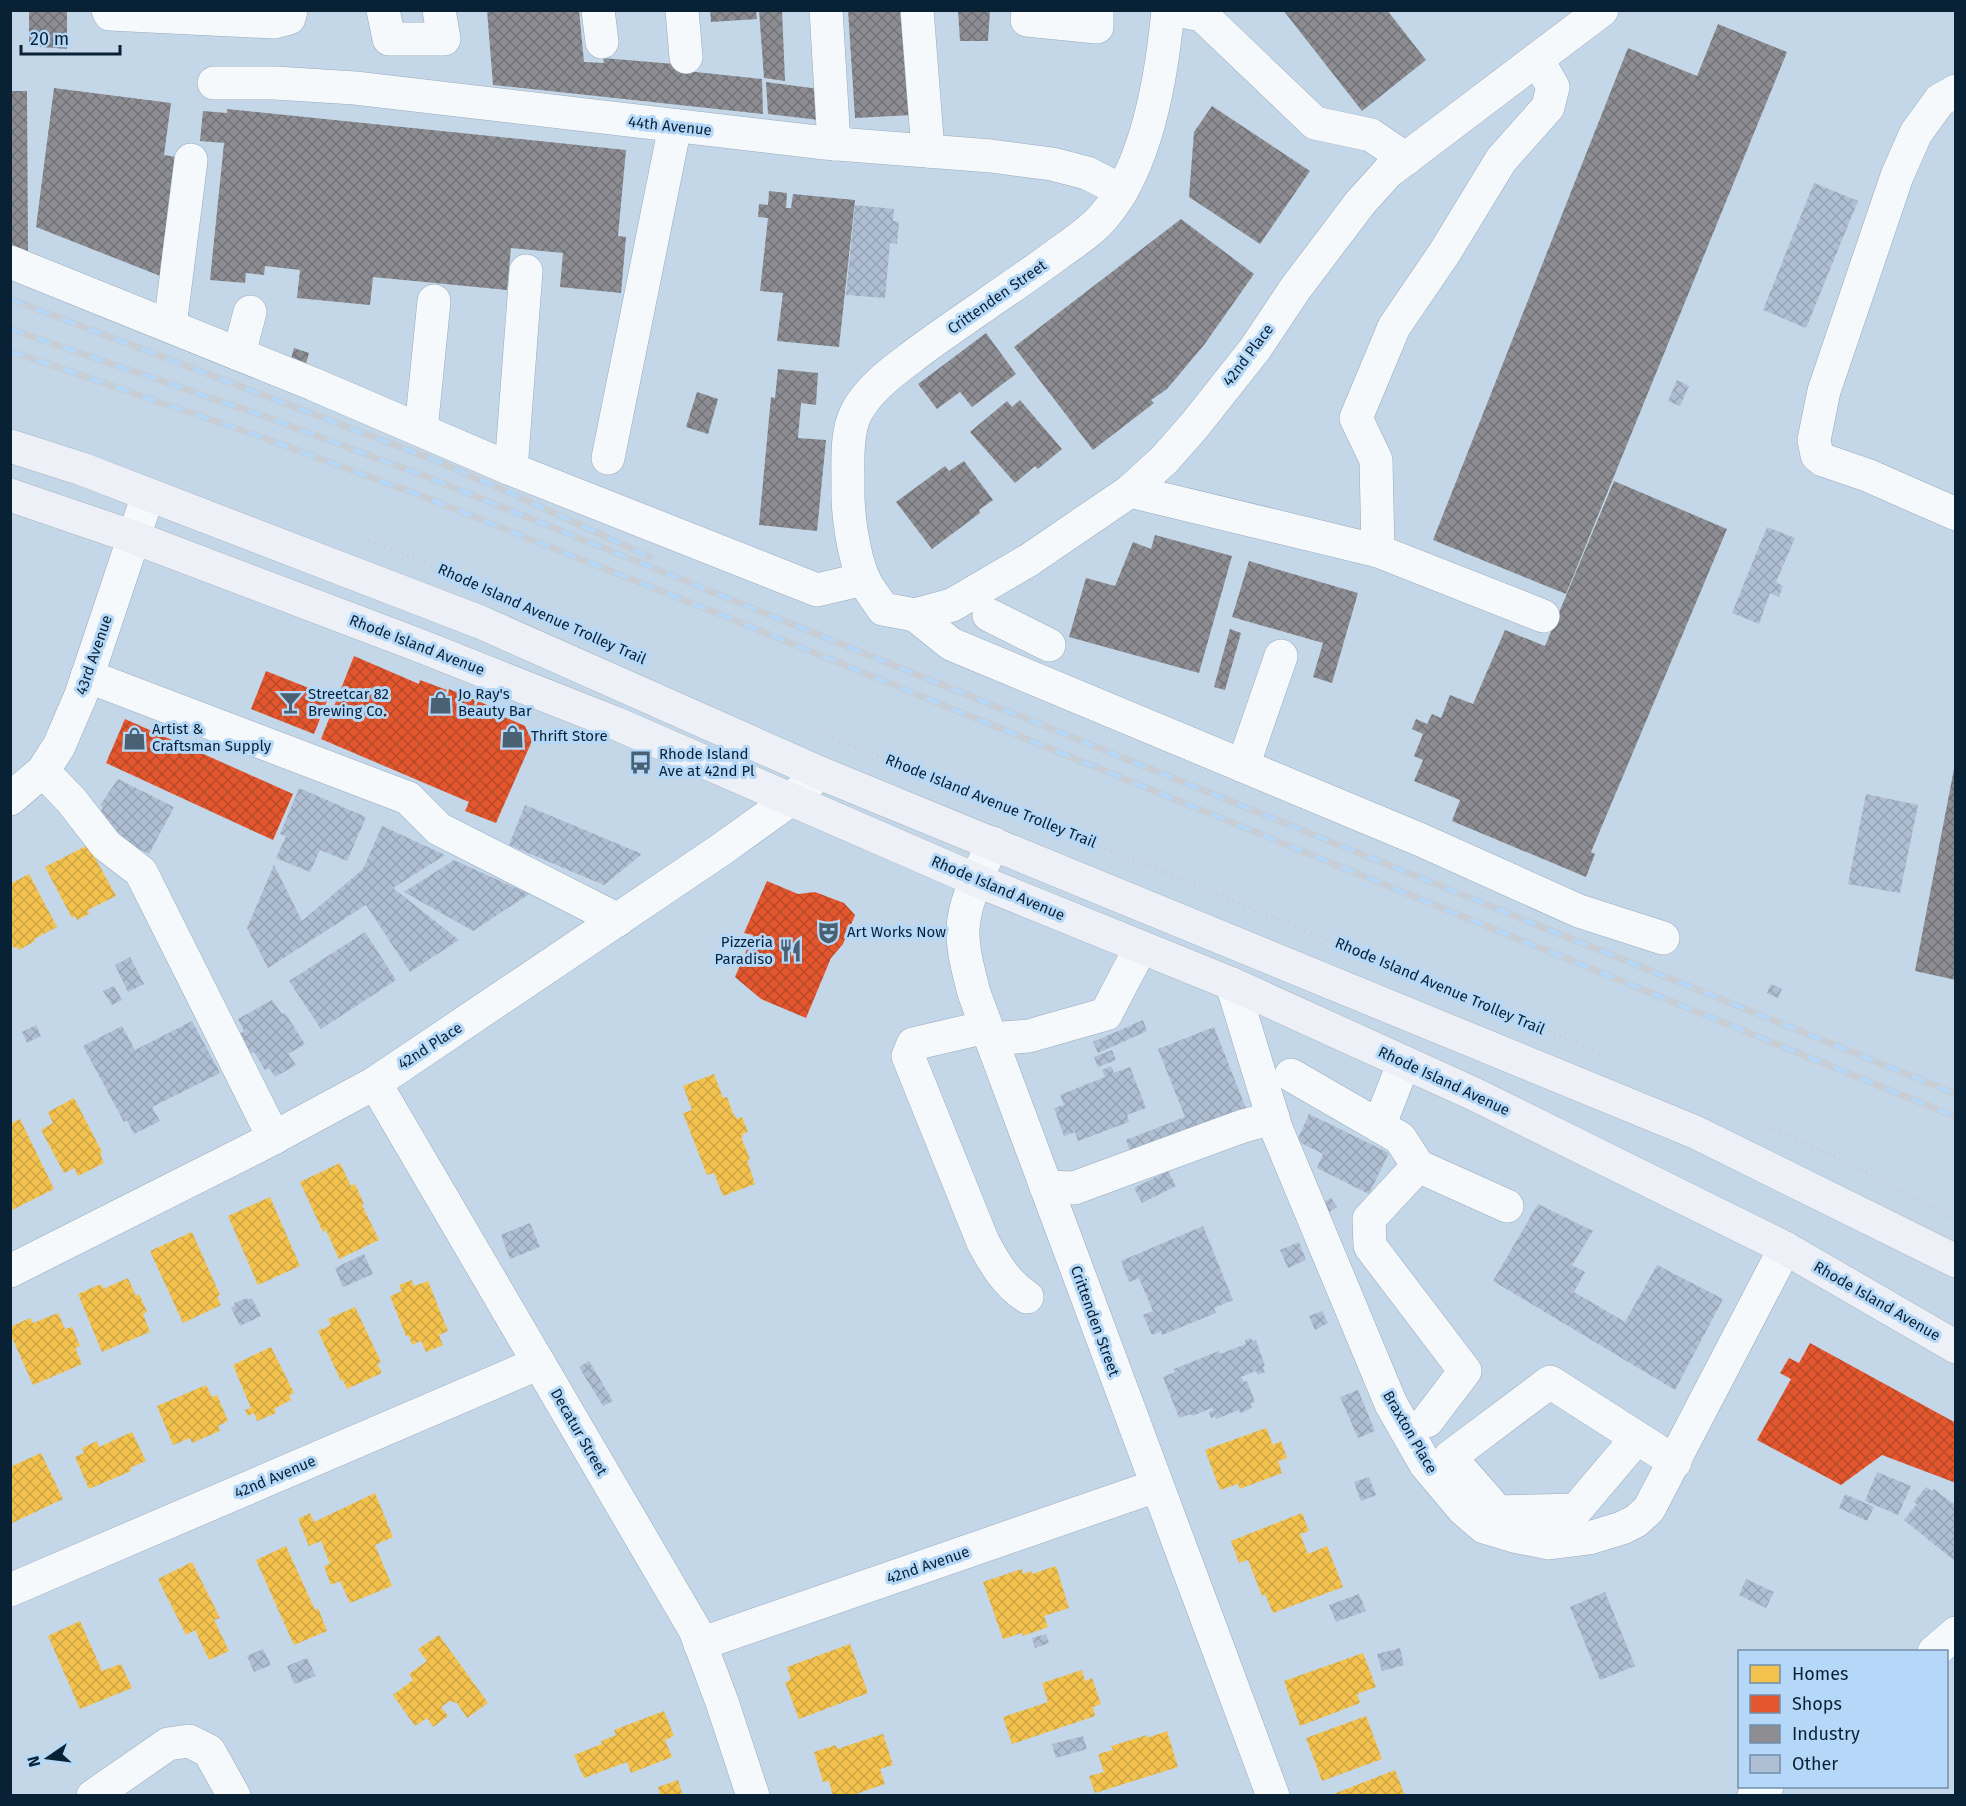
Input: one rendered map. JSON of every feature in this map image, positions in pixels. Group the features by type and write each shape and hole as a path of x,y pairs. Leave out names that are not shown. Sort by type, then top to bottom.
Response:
{"main road":[{"path":"10,446 82,469 480,622 820,773 1695,1132 1956,1261"},
{"name":"Rhode Island Avenue","path":"10,495 133,537 418,645 615,723 976,880 1232,984 1474,1094 1785,1248 1956,1347"}],"street":[{"path":"108,10 110,14 274,22 290,18 291,10"},
{"path":"383,10 389,39 444,39 439,10"},
{"path":"682,10 686,57"},
{"path":"826,10 834,144"},
{"path":"917,10 928,151"},
{"path":"1028,10 1027,20 1097,27 1097,10"},
{"name":"Crittenden Street","path":"864,579 853,538 849,508 848,461 850,438 856,414 868,395 897,368 1079,238 1104,217 1122,191 1141,148 1153,105 1165,44 1168,10"},
{"path":"1177,10 1202,15 1315,123 1371,135 1406,159"},
{"name":"42nd Place","path":"864,579 883,609 915,615 952,605 1006,574 1130,491 1164,460 1222,391 1255,349 1359,203 1388,172 1602,10"},
{"path":"1378,551 1376,460 1356,418 1369,382 1394,327 1445,252 1501,160 1548,106 1552,87 1537,60"},
{"name":"44th Avenue","path":"214,83 275,83 355,88 834,144 1052,164 1088,173 1122,191"},
{"path":"1956,91 1940,100 1916,133 1897,176 1824,391 1814,440 1817,455 1823,460 1867,475 1956,514"},
{"path":"608,458 675,126"},
{"path":"170,326 190,160"},
{"path":"10,262 239,354 511,469 817,590 864,579"},
{"path":"511,469 526,271"},
{"path":"421,430 435,300"},
{"path":"239,354 250,312"},
{"path":"1130,491 1378,551 1543,616"},
{"name":"43rd Avenue","path":"10,798 43,771 60,746 81,695 148,495"},
{"path":"989,615 1036,638 1006,574"},
{"path":"915,615 951,644 1421,840 1579,911 1663,938"},
{"path":"1243,766 1281,656"},
{"path":"87,675 408,798 439,829 618,920"},
{"path":"43,771 71,800 106,845 141,872 274,1138"},
{"name":"42nd Place","path":"10,1271 274,1138 375,1083 722,849 790,800 820,773"},
{"name":"Crittenden Street","path":"993,843 976,880 963,928 965,954 974,993 1273,1796"},
{"path":"1027,1297 1017,1291 997,1268 983,1242 908,1056 913,1044 988,1033 1029,1036 1106,1014 1141,947"},
{"name":"Braxton Place","path":"1232,984 1273,1118 1391,1404 1426,1466 1463,1509 1484,1527 1549,1543 1589,1538 1622,1528 1636,1521 1649,1509 1785,1248"},
{"path":"1379,1126 1404,1062"},
{"path":"1291,1075 1400,1138 1418,1166 1507,1206"},
{"name":"Decatur Street","path":"375,1083 695,1630 753,1796"},
{"path":"1046,1187 1074,1188 1243,1126 1273,1118"},
{"path":"1418,1166 1369,1219 1370,1246 1465,1371 1427,1421"},
{"name":"42nd Avenue","path":"10,1590 539,1363"},
{"path":"1637,1438 1576,1510 1498,1512 1450,1457 1550,1382 1675,1462"},
{"name":"42nd Avenue","path":"700,1644 1156,1486"},
{"path":"1936,1650 1956,1633"},
{"path":"93,1796 168,1744 189,1741 209,1751 234,1796"}],"path":[{"name":"Rhode Island Avenue Trolley Trail","path":"361,537 436,566"},
{"name":"Rhode Island Avenue Trolley Trail","path":"812,730 941,780 1495,1008 1602,1055"},
{"path":"1751,1120 1847,1162 1956,1220"}],"building: Homes":[{"path":"88,845 116,896 88,910 89,914 77,920 75,916 72,918 45,867"},
{"path":"29,874 57,927 19,950 17,947 14,948 10,942 10,884"},
{"path":"714,1074 723,1098 727,1097 737,1119 742,1117 748,1132 742,1134 744,1136 741,1137 750,1159 747,1160 755,1184 723,1196 714,1173 707,1175 683,1113 692,1110 683,1086"},
{"path":"74,1098 102,1152 100,1154 104,1163 78,1176 74,1168 64,1173 41,1130 53,1123 48,1112"},
{"path":"20,1119 54,1189 12,1210 10,1206 10,1124"},
{"path":"340,1163 351,1186 355,1184 364,1204 362,1205 379,1240 339,1259 326,1230 323,1232 300,1182"},
{"path":"270,1197 300,1266 258,1285 228,1216"},
{"path":"192,1232 220,1295 217,1297 221,1305 183,1323 150,1251"},
{"path":"128,1278 147,1312 143,1314 150,1332 102,1352 78,1294 101,1284 103,1289"},
{"path":"412,1280 414,1286 428,1281 448,1331 439,1335 443,1345 426,1352 421,1341 412,1345 409,1336 406,1336 390,1296 402,1291 399,1285"},
{"path":"355,1307 381,1362 377,1364 382,1373 347,1389 318,1331 331,1325 328,1319"},
{"path":"58,1313 65,1329 72,1327 80,1346 75,1348 82,1364 33,1385 10,1333 10,1327 30,1318 33,1323"},
{"path":"271,1347 294,1393 289,1395 291,1400 274,1409 276,1413 257,1421 254,1413 248,1416 245,1410 251,1408 233,1365"},
{"path":"206,1385 212,1397 217,1395 228,1421 218,1426 220,1431 192,1443 190,1438 173,1445 157,1406"},
{"path":"1266,1428 1273,1445 1281,1441 1287,1458 1278,1461 1282,1473 1240,1489 1238,1484 1220,1490 1205,1450"},
{"path":"132,1432 146,1461 130,1468 131,1471 89,1489 75,1457 84,1453 82,1448 97,1441 99,1447"},
{"path":"41,1453 63,1499 10,1524 10,1467"},
{"path":"375,1493 393,1537 375,1545 392,1586 350,1603 340,1581 331,1585 324,1566 330,1564 321,1541 309,1546 298,1519 310,1513 314,1522"},
{"path":"1302,1513 1309,1531 1300,1534 1308,1554 1327,1546 1343,1587 1273,1613 1265,1594 1262,1596 1248,1560 1239,1563 1231,1541"},
{"path":"286,1546 315,1610 318,1608 327,1631 294,1645 256,1560"},
{"path":"192,1562 220,1618 214,1620 229,1651 209,1660 195,1630 186,1635 158,1579"},
{"path":"1056,1566 1069,1608 1044,1616 1048,1627 1023,1636 1022,1633 1003,1639 983,1582 1022,1569 1023,1574 1031,1571 1032,1574"},
{"path":"80,1621 102,1671 121,1664 132,1688 80,1709 48,1636"},
{"path":"439,1635 488,1703 467,1718 457,1703 450,1701 441,1707 448,1716 433,1727 427,1718 415,1726 393,1695 413,1680 409,1674 427,1661 418,1649"},
{"path":"850,1644 868,1693 799,1719 785,1682 791,1680 787,1667"},
{"path":"1363,1653 1376,1687 1357,1694 1360,1703 1300,1726 1284,1681"},
{"path":"1082,1670 1085,1681 1092,1678 1101,1704 1093,1707 1095,1716 1012,1744 1003,1717 1048,1702 1042,1683"},
{"path":"664,1711 674,1736 665,1740 672,1757 631,1773 627,1762 584,1778 574,1755 602,1744 601,1741 616,1735 614,1730"},
{"path":"1366,1716 1382,1759 1322,1781 1306,1738"},
{"path":"1167,1731 1178,1767 1095,1793 1089,1776 1104,1772 1098,1754 1113,1750 1111,1746"},
{"path":"883,1734 893,1765 880,1769 885,1784 850,1796 833,1796 829,1781 823,1782 814,1752 836,1745 837,1749"},
{"path":"1395,1770 1405,1796 1331,1796 1331,1795"},
{"path":"678,1780 683,1796 656,1796 660,1794 658,1787"}],"building: Shops":[{"path":"354,656 419,684 420,680 447,690 445,693 448,695 449,689 475,700 474,705 476,706 478,701 503,712 502,716 525,726 532,741 496,823 465,811 469,802 321,739"},
{"name":"Streetcar 82 Brewing Co.","path":"266,671 329,696 314,734 251,709"},
{"path":"125,719 293,794 273,840 106,763"},
{"name":"Pizzeria Paradiso","path":"767,881 798,894 815,892 844,903 855,915 843,944 831,958 806,1018 761,999 735,977 753,935 744,933"},
{"path":"1810,1343 1956,1423 1956,1483 1882,1455 1841,1485 1757,1440 1791,1379 1780,1373 1789,1358 1799,1363"}],"building: Industry":[{"path":"29,10 67,10 67,49 29,46"},
{"path":"487,10 579,10 584,62 604,63 603,58 686,65 686,71 762,79 763,114 493,85"},
{"path":"710,10 756,10 757,19 711,22"},
{"path":"759,10 782,10 785,81 764,78"},
{"path":"848,10 906,10 912,115 855,118"},
{"path":"958,10 990,10 988,41 960,41"},
{"path":"1283,10 1387,10 1426,60 1362,111"},
{"path":"1718,24 1787,52 1566,594 1433,540 1628,48 1697,76"},
{"path":"766,82 819,89 819,120 768,114"},
{"path":"54,88 171,103 164,155 183,158 168,279 36,227"},
{"path":"10,91 27,91 28,255 10,248"},
{"path":"1212,106 1310,171 1260,244 1189,197 1194,132"},
{"path":"227,109 626,150 618,236 626,237 621,293 560,287 563,253 511,248 507,290 373,277 370,305 297,298 300,270 265,266 264,275 246,273 245,283 210,280 224,143 200,141 203,111 227,113"},
{"path":"769,191 787,193 786,208 791,208 793,194 855,200 839,347 777,341 783,293 760,291 768,218 758,217 759,204 768,205"},
{"path":"1181,219 1254,274 1204,345 1167,389 1151,400 1154,403 1093,450 1014,347"},
{"path":"986,333 1016,374 972,407 960,392 937,409 918,384"},
{"path":"294,348 309,353 306,364 291,359"},
{"path":"778,369 818,373 816,405 801,403 798,438 826,440 817,531 759,525 771,397 775,398"},
{"path":"697,392 718,399 708,434 686,427"},
{"path":"1020,400 1062,449 1038,469 1035,466 1015,483 970,432 1007,401 1012,407"},
{"path":"964,461 993,500 979,510 980,513 932,549 896,502 945,466 949,471"},
{"path":"1614,481 1727,529 1591,852 1595,854 1586,877 1452,821 1460,800 1414,781 1423,760 1414,756 1423,734 1412,729 1416,719 1427,724 1432,714 1441,718 1450,695 1473,704 1505,630 1545,646"},
{"path":"1155,535 1232,556 1199,673 1069,637 1086,578 1115,586 1133,542 1151,549"},
{"path":"1249,561 1358,593 1332,683 1313,677 1323,643 1232,617"},
{"path":"1230,629 1241,633 1225,690 1214,687"},
{"path":"1954,769 1956,769 1956,980 1915,971"}],"building: Other":[{"path":"1814,183 1858,201 1806,328 1763,310"},
{"path":"855,205 894,209 893,221 899,222 897,244 890,243 885,298 846,295"},
{"path":"1677,380 1689,386 1680,406 1668,401"},
{"path":"1767,527 1795,538 1776,582 1783,586 1779,597 1770,593 1759,624 1732,613"},
{"path":"118,779 174,807 149,854 94,825 103,807 100,805"},
{"path":"299,788 366,817 347,861 320,850 310,872 276,858 286,836 280,834"},
{"path":"1866,794 1918,805 1900,893 1848,884"},
{"path":"525,805 642,854 604,885 509,845"},
{"path":"382,826 445,855 393,888 459,940 410,972 366,905 268,968 247,928 274,865 302,921 363,869"},
{"path":"454,860 529,894 473,931 404,892"},
{"path":"365,932 396,980 321,1029 289,981"},
{"path":"130,957 144,984 128,992 115,965"},
{"path":"1771,984 1782,989 1778,998 1767,993"},
{"path":"114,986 122,1000 112,1005 103,991"},
{"path":"272,1000 282,1014 285,1013 305,1044 288,1054 296,1065 275,1077 269,1068 265,1070 254,1052 250,1054 234,1037 244,1031 238,1019"},
{"path":"1143,1020 1147,1031 1098,1053 1093,1042"},
{"path":"192,1021 220,1073 152,1107 160,1121 134,1134 127,1120 124,1122 83,1046 122,1026 135,1050"},
{"path":"36,1025 41,1036 27,1043 22,1032"},
{"path":"1214,1027 1247,1111 1133,1159 1126,1140 1185,1117 1158,1049"},
{"path":"1112,1050 1116,1060 1098,1067 1094,1057"},
{"path":"1111,1066 1114,1073 1130,1067 1146,1108 1127,1115 1129,1122 1078,1141 1075,1132 1064,1136 1054,1108 1064,1105 1060,1095 1105,1077 1102,1070"},
{"path":"1309,1114 1389,1153 1369,1194 1317,1168 1323,1154 1297,1141"},
{"path":"1168,1171 1176,1186 1142,1203 1134,1188"},
{"path":"1331,1198 1337,1207 1329,1212 1324,1202"},
{"path":"1538,1204 1593,1231 1572,1265 1585,1272 1574,1292 1625,1322 1657,1265 1723,1299 1675,1390 1493,1281"},
{"path":"530,1223 540,1247 510,1259 501,1235"},
{"path":"1203,1226 1233,1300 1214,1308 1216,1313 1162,1335 1161,1331 1152,1335 1143,1315 1153,1311 1139,1278 1129,1282 1121,1261"},
{"path":"1299,1242 1306,1260 1288,1268 1280,1250"},
{"path":"364,1254 373,1274 343,1287 335,1268"},
{"path":"247,1298 248,1300 252,1298 261,1316 240,1326 231,1308 235,1305 234,1303"},
{"path":"1322,1311 1328,1323 1315,1330 1309,1316"},
{"path":"1251,1338 1253,1341 1256,1340 1265,1366 1263,1367 1265,1372 1258,1375 1256,1371 1241,1377 1244,1382 1247,1381 1255,1402 1250,1404 1252,1408 1240,1413 1239,1410 1216,1419 1215,1416 1211,1418 1209,1412 1213,1410 1212,1408 1192,1416 1191,1414 1179,1418 1163,1377 1175,1372 1174,1369 1219,1351 1220,1354 1246,1344 1245,1340"},
{"path":"589,1361 613,1401 603,1406 579,1367"},
{"path":"1358,1390 1375,1431 1358,1438 1340,1397"},
{"path":"1877,1472 1911,1486 1898,1515 1865,1501"},
{"path":"1369,1477 1376,1495 1361,1501 1354,1482"},
{"path":"1926,1487 1932,1491 1934,1489 1956,1506 1956,1562 1904,1520 1917,1504 1914,1502"},
{"path":"1845,1494 1874,1507 1867,1521 1839,1508"},
{"path":"1746,1579 1774,1592 1766,1608 1739,1595"},
{"path":"1605,1592 1635,1666 1600,1680 1570,1607"},
{"path":"1359,1594 1366,1611 1336,1622 1329,1605"},
{"path":"1046,1634 1049,1643 1035,1648 1032,1638"},
{"path":"1400,1648 1404,1665 1382,1671 1377,1654"},
{"path":"263,1649 271,1665 254,1672 247,1656"},
{"path":"307,1658 316,1676 294,1684 287,1666"},
{"path":"1083,1736 1087,1749 1056,1758 1052,1744"}],"railway":[{"path":"10,299 437,461 650,557"},
{"path":"10,329 261,415 430,478 1956,1094"},
{"path":"10,351 253,434 422,496 729,618 1956,1117"}],"place":[{"name":"Streetcar 82 Brewing Co.","path":"290,703"},
{"name":"Jo Ray's Beauty Bar","path":"440,703"},
{"name":"Thrift Store","path":"513,736"},
{"name":"Artist & Craftsman Supply","path":"134,738"},
{"name":"Rhode Island Ave at 42nd Pl","path":"641,763"},
{"name":"Art Works Now","path":"829,932"},
{"name":"Pizzeria Paradiso","path":"791,951"}]}
